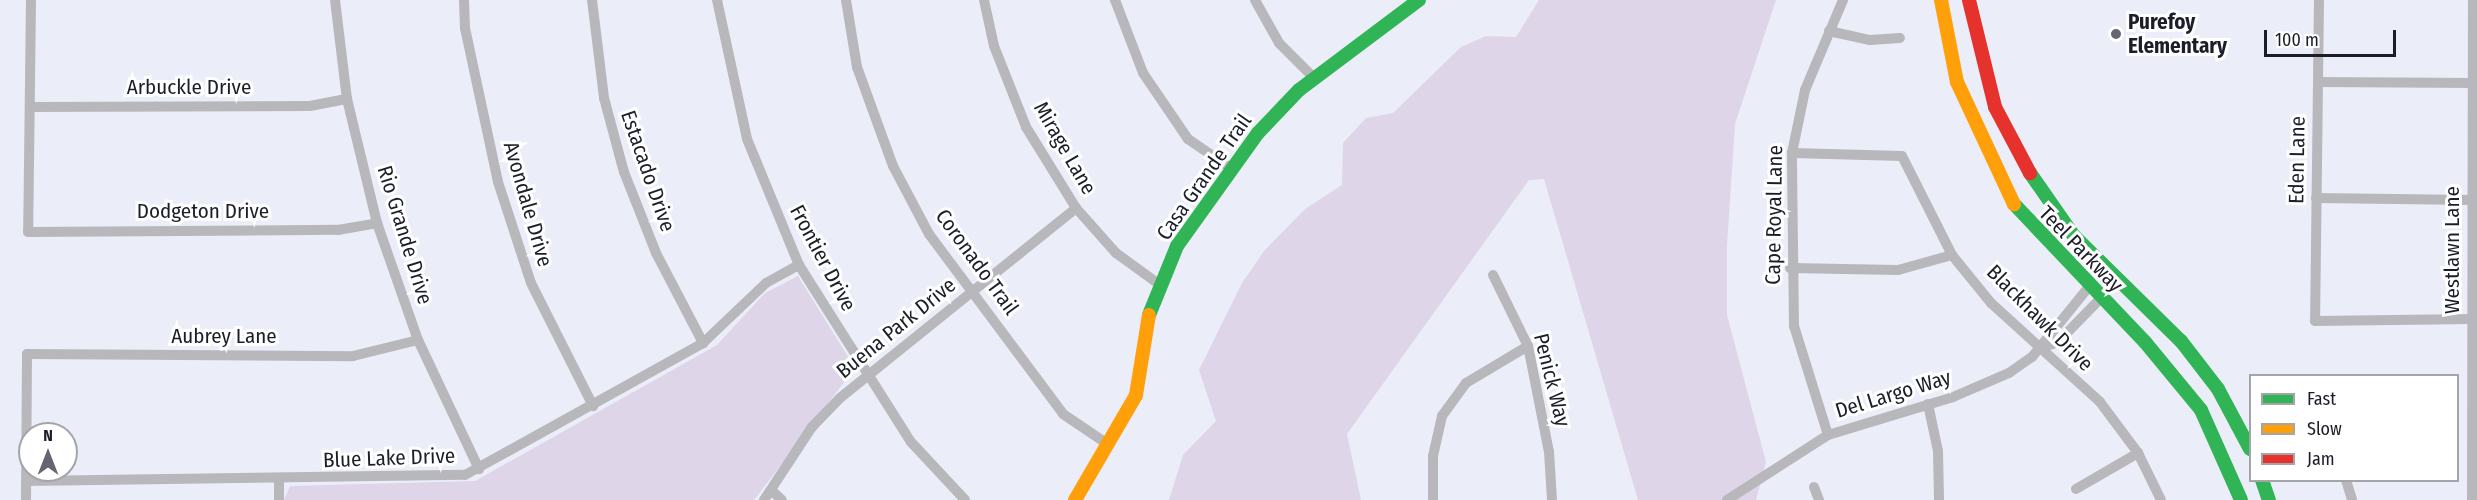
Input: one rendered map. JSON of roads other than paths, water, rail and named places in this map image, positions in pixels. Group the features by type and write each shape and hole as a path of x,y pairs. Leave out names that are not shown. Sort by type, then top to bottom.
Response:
{"main road":[{"name":"Teel Parkway","path":"1941,0 1969,117 1981,149 2025,222 2087,289 2145,342 2201,410 2241,500"},
{"name":"Teel Parkway","path":"1970,0 1995,107 2037,187 2117,280 2181,341 2218,389 2249,447"},
{"name":"Casa Grande Trail","path":"1075,500 1136,395 1151,306 1177,246 1258,133 1314,78 1415,1"},
{"path":"1969,117 1995,107"},
{"path":"2087,289 2105,267"},
{"path":"2099,300 2117,280"},
{"path":"2263,482 2269,500"}],"street":[{"path":"30,107 31,0"},
{"name":"Rio Grande Drive","path":"335,0 347,99 377,223 418,340 479,469"},
{"name":"Avondale Drive","path":"464,0 465,28 498,182 531,283 593,406"},
{"name":"Estacado Drive","path":"592,0 604,98 624,172 656,253 703,343"},
{"name":"Frontier Drive","path":"717,0 747,139 799,265 871,375 910,442 965,500"},
{"name":"Coronado Trail","path":"846,0 857,67 893,166 929,234 1063,414 1109,445"},
{"name":"Mirage Lane","path":"984,0 994,46 1026,127 1076,208 1116,253 1160,285"},
{"path":"1115,0 1143,73 1188,139 1232,169"},
{"path":"1256,0 1279,43 1314,78"},
{"name":"Cape Royal Lane","path":"1828,435 1806,378 1790,268 1792,153 1802,98 1843,0"},
{"name":"Eden Lane","path":"2319,0 2315,321 2471,319"},
{"name":"Westlawn Lane","path":"2472,500 2474,435 2471,319 2473,0"},
{"path":"1829,32 1870,40 1900,38"},
{"path":"2318,82 2473,83"},
{"name":"Arbuckle Drive","path":"30,107 310,106 347,99"},
{"name":"Dodgeton Drive","path":"30,107 28,232 338,230 377,223"},
{"name":"Blackhawk Drive","path":"1792,153 1902,156 1952,255 1991,303 2100,402 2138,453 2162,500"},
{"path":"2316,198 2472,200"},
{"name":"Buena Park Drive","path":"764,500 812,427 871,375 1076,208"},
{"path":"1790,268 1898,270 1952,255"},
{"name":"Blue Lake Drive","path":"78,481 448,480 479,469 703,343 766,283 799,265"},
{"name":"Penick Way","path":"1493,275 1528,346 1549,452 1552,500"},
{"name":"Del Largo Way","path":"1727,500 1828,435 1928,404 2009,373 2040,348 2087,289"},
{"name":"Del Largo Way","path":"2040,348 2058,342 2099,300"},
{"name":"Aubrey Lane","path":"26,422 27,354 353,356 418,340"},
{"path":"1433,500 1433,456 1442,416 1466,383 1528,346"},
{"path":"1928,404 1938,451 1939,500"},
{"path":"2076,489 2138,453"},
{"path":"279,481 279,500"},
{"path":"26,482 26,500"},
{"path":"2347,482 2352,500"},
{"path":"1814,487 1818,500"},
{"path":"772,491 782,500"}],"place":[{"name":"Purefoy Elementary","path":"2116,34"}]}
